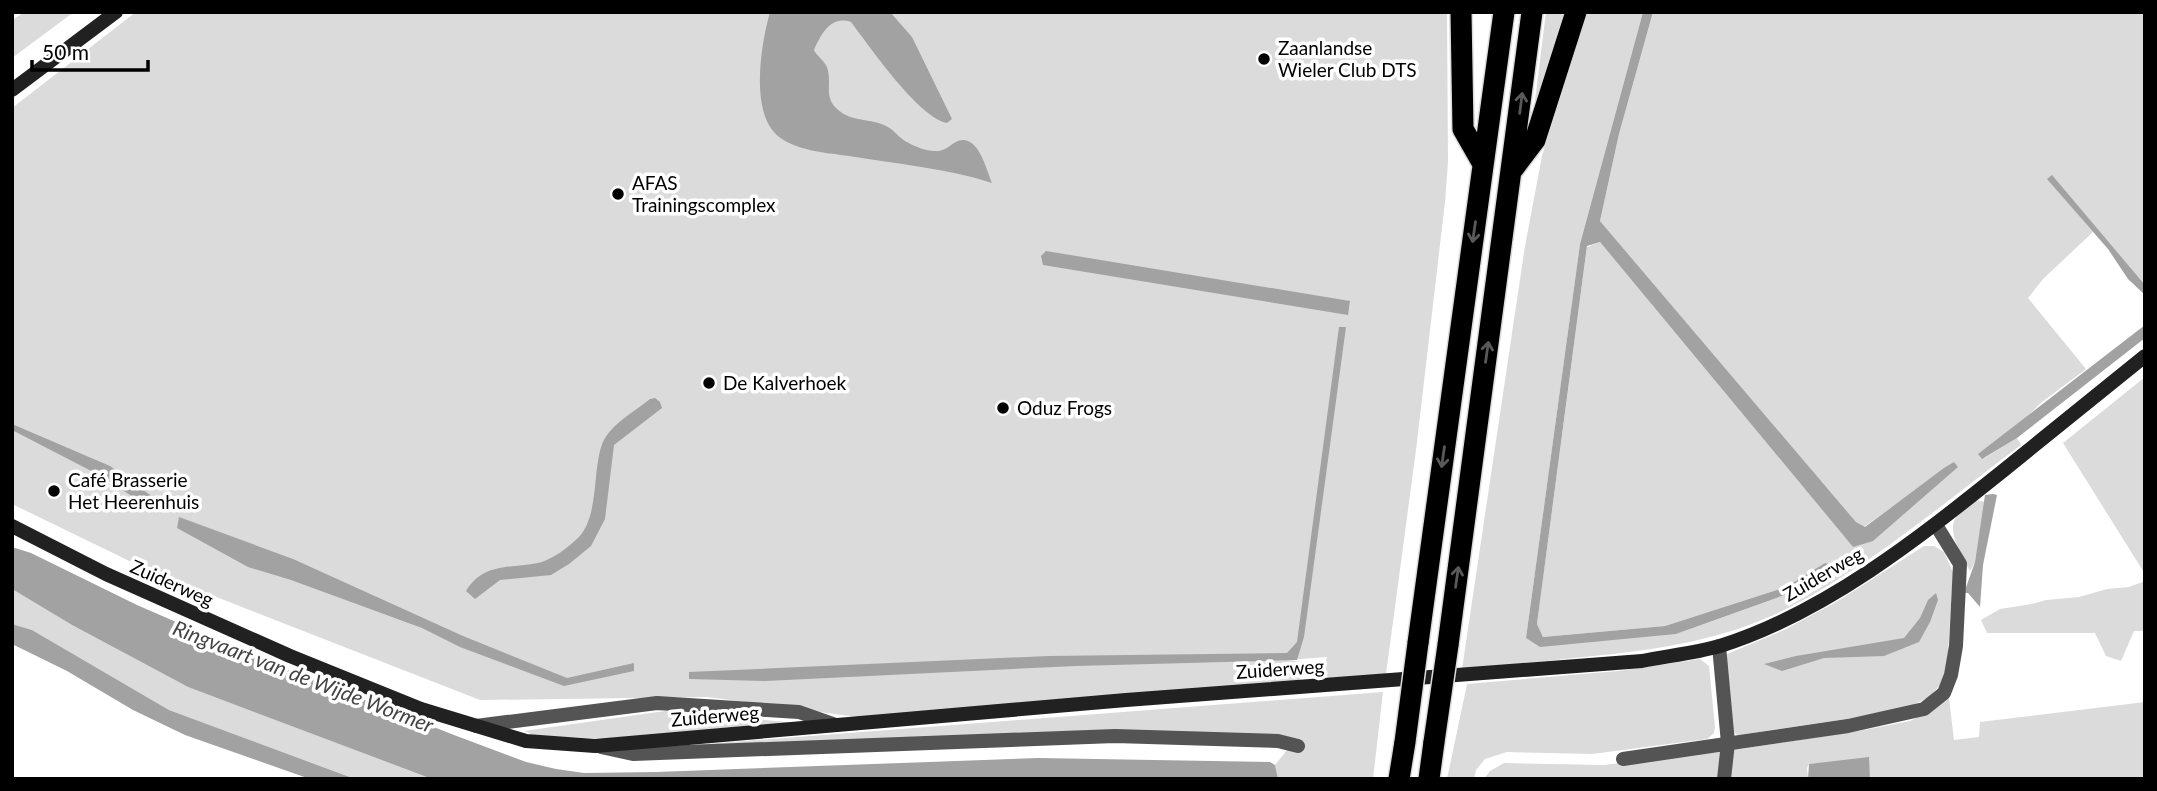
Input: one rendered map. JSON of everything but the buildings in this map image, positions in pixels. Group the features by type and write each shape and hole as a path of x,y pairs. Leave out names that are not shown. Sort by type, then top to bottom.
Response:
{"highway":[{"path":"1461,12 1463,129 1483,164"},
{"path":"1399,779 1504,12"},
{"path":"1429,779 1532,12"},
{"path":"1512,171 1535,140 1576,12"}],"street":[{"path":"12,90 116,12"},
{"name":"Zuiderweg","path":"595,746 734,732 841,726 1642,661 1719,646 1810,606 1859,577 1936,525 2145,356"},
{"path":"1623,759 1848,726 1924,709 1944,693 1951,675 1956,646 1960,565 1936,525"},
{"name":"Zuiderweg","path":"12,526 106,575 290,656 421,709 526,741 595,746 633,754 1115,736 1278,741 1298,746"},
{"path":"1719,646 1728,743 1724,779"},
{"name":"Zuiderweg","path":"476,726 657,703 799,712 841,726"}],"shaded area":[{"path":"25,12 74,12 12,58 12,20"},
{"name":"De Kalverhoek","path":"136,12 1447,12 1448,162 1445,202 1386,674 1329,678 1323,672 1327,657 1287,660 1302,662 1302,676 1298,682 872,719 707,697 480,700 150,571 12,504 12,108"},
{"path":"1546,12 1566,12 1531,133"},
{"path":"1585,12 1643,12 1580,244 1526,638 1676,634 1804,588 1834,568 1825,563 1786,587 1665,626 1543,637 1537,624 1587,247 1600,242 1853,547 1954,462 1864,527 1856,522 1600,221 1619,134 1653,12 2145,12 2145,285 2051,176 2048,179 2093,232 2043,279 2028,298 2086,369 2042,402 1983,459 2017,438 2021,445 1880,552 1821,590 1765,619 1712,637 1657,648 1462,669 1525,246 1542,156"},
{"path":"2145,377 2145,574 2063,443"},
{"path":"1976,500 1985,502 1975,562 1970,571 1957,546 1953,525 1957,516"},
{"path":"1924,546 1934,546 1944,552 1953,572 1947,669 1940,685 1929,697 1901,711 1738,735 1731,731 1723,660 1727,654 1784,630 1838,601"},
{"path":"2145,581 2145,631 2134,631 2121,661 2106,656 2095,633 1987,633 1981,620 2000,609 2079,597"},
{"path":"12,589 72,625 188,687 432,779 355,779 169,710 32,630 12,624"},
{"path":"1700,659 1709,666 1715,727 1714,733 1707,739 1592,754 1507,752 1485,759 1476,770 1474,779 1447,779 1467,684 1618,671"},
{"path":"1383,692 1373,779 1278,779 1275,765 1295,740 666,747"},
{"path":"1949,698 1954,740 1979,737 1980,722 2145,702 2145,779 1870,779 1870,774 1834,762 1809,764 1808,779 1484,779 1490,771 1504,763 1604,765 1741,749 1864,730 1910,721"},
{"path":"665,711 797,723 612,739 536,736 524,731"}],"water":[{"path":"770,12 890,12 912,37 952,119 947,123 922,108 895,80 851,22 844,21 838,21 828,27 814,50 827,68 832,103 846,115 884,125 905,141 931,151 944,150 959,141 968,141 980,153 992,183 939,170 814,151 782,139 771,129 761,98 761,61"},
{"path":"1643,12 1653,12 1619,134 1600,221 1856,522 1865,527 1944,468 1954,462 1958,467 1873,541 1853,547 1600,242 1587,246 1537,624 1543,637 1665,626 1786,587 1825,563 1834,568 1804,588 1676,634 1540,647 1526,638 1580,244"},
{"path":"2052,175 2145,285 2145,295 2128,279 2108,249 2047,179"},
{"path":"1046,251 1350,301 1348,315 1043,265 1041,256"},
{"path":"2145,325 2145,338 2017,438 1982,459 1978,454"},
{"path":"1339,327 1346,327 1304,637 1297,660 1075,666 766,681 689,679 689,672 1048,656 1287,653 1297,642"},
{"path":"655,398 662,408 614,445 605,519 591,546 551,575 500,580 475,599 466,591 481,575 489,571 543,561 560,553 579,537 590,515 598,460 605,438 626,417"},
{"path":"12,424 110,466 164,505 158,513 99,475 12,430"},
{"path":"1985,495 1997,495 1983,565 1980,607 1968,593 1964,593 1975,562"},
{"path":"179,517 293,559 463,636 567,678 634,663 634,671 564,686 460,647 422,628 248,567 177,528"},
{"name":"Ringvaart van de Wijde Wormer","path":"12,547 31,553 137,605 268,662 526,762 556,769 584,773 656,772 1038,758 1270,762 1275,765 1278,779 432,779 188,687 72,625 12,589"},
{"path":"1936,593 1938,600 1919,642 1884,656 1824,658 1782,671 1764,664 1904,638 1920,618 1928,600"},
{"path":"12,624 32,630 169,710 355,779 310,779 185,735 12,644"},
{"path":"1869,757 1870,779 1808,779 1809,764"}],"place":[{"name":"Zaanlandse Wieler Club DTS","path":"1264,59"},
{"name":"AFAS Trainingscomplex","path":"618,194"},
{"name":"De Kalverhoek","path":"709,383"},
{"name":"Oduz Frogs","path":"1003,408"},
{"name":"Café Brasserie Het Heerenhuis","path":"54,491"}]}
